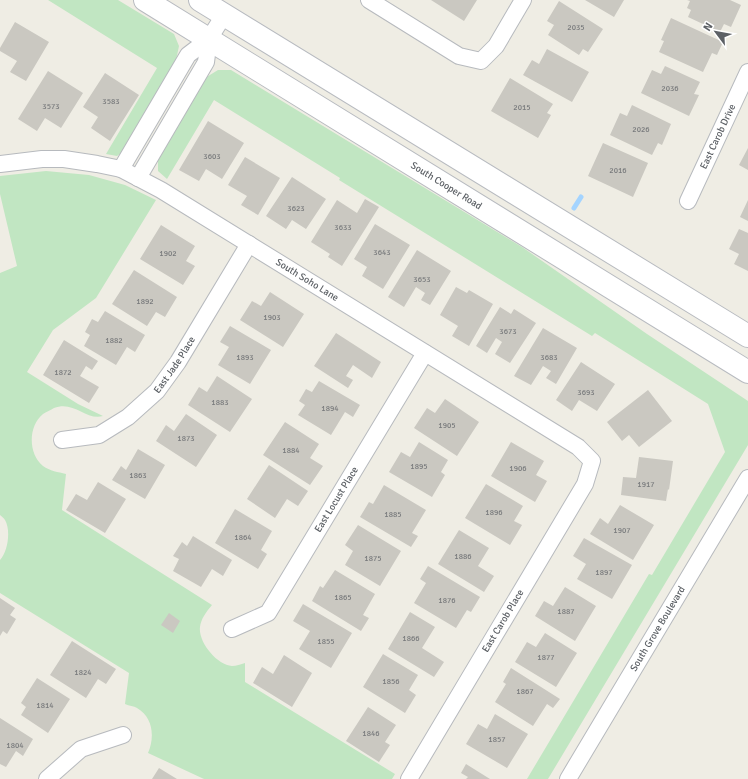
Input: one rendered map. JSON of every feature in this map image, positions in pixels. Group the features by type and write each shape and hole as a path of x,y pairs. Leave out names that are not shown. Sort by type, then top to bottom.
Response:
{"main road":[{"name":"South Cooper Road","path":"145,0 748,372"},
{"path":"200,0 748,336"}],"street":[{"path":"369,0 460,56 481,61 496,46 523,0"},
{"path":"121,169 188,55 208,39 224,15"},
{"path":"138,178 206,62 208,39"},
{"name":"East Carob Drive","path":"688,201 748,72"},
{"name":"South Soho Lane","path":"0,164 42,159 64,159 121,169 162,190 578,447 592,461"},
{"name":"East Jade Place","path":"62,440 99,435 128,417 158,391 178,362 249,244"},
{"name":"East Locust Place","path":"232,629 268,613 425,353"},
{"name":"East Carob Place","path":"409,779 585,484 592,461"},
{"name":"South Grove Boulevard","path":"568,779 748,478"},
{"path":"47,779 82,750 123,736"}],"green space":[{"path":"48,0 118,0 174,34 179,46 175,65 125,150 117,156 106,154 157,68"},
{"path":"218,70 231,70 522,247 647,334 748,401 748,445 548,779 527,779 649,574 652,575 725,452 708,404 595,333 592,336 339,180 340,178 214,100 167,179 158,171 158,158 205,78"},
{"path":"46,171 89,175 125,185 156,200 96,298 53,330 27,372 78,404 103,416 91,416 74,408 61,406 43,414 38,419 32,433 32,447 38,461 48,469 66,474 62,510 212,605 201,621 200,633 205,646 220,662 232,666 245,663 245,682 395,774 392,779 204,779 148,753 152,734 149,722 142,712 136,707 125,704 129,673 0,593 0,560 7,546 8,529 5,519 0,515 0,273 17,266 0,194 0,176"}],"building":[{"path":"431,0 477,0 464,21"},
{"path":"585,0 624,0 614,17"},
{"path":"687,0 730,0 741,5 731,27 724,24 720,32 688,17 691,10 687,8 690,1"},
{"path":"559,1 603,29 588,52 583,49 579,55 548,35 554,25 547,21"},
{"path":"671,18 723,42 717,55 712,53 703,72 659,52 664,41 661,40"},
{"path":"15,22 49,42 26,81 10,72 17,61 0,51 0,48"},
{"path":"547,49 589,72 572,102 523,75 532,60 539,64"},
{"path":"665,66 700,82 694,94 699,95 689,116 641,93 652,70 661,74"},
{"path":"48,71 83,93 61,128 45,118 37,131 18,119"},
{"path":"105,73 139,95 110,141 91,128 98,117 83,107"},
{"path":"510,78 553,104 547,113 551,115 538,138 491,111"},
{"path":"632,105 671,124 662,145 658,143 652,155 610,135 620,113 627,116"},
{"path":"208,121 244,143 222,179 206,169 199,181 179,170"},
{"path":"603,143 648,163 633,197 588,176"},
{"path":"748,148 748,170 739,165"},
{"path":"245,157 280,178 258,215 241,205 247,196 228,185"},
{"path":"292,177 326,199 306,229 292,220 286,229 266,216"},
{"path":"365,199 379,207 342,266 328,257 330,254 311,242 337,200 357,213"},
{"path":"748,200 748,221 740,217"},
{"path":"375,224 410,245 383,289 362,276 367,267 354,259"},
{"path":"161,225 195,246 186,261 195,266 183,285 140,259"},
{"path":"739,229 748,233 748,271 734,264 739,254 729,249"},
{"path":"417,250 451,271 430,305 421,300 425,293 416,287 404,307 388,297"},
{"path":"134,270 177,297 165,317 156,312 147,326 112,304"},
{"path":"456,287 467,293 469,290 493,304 469,346 452,336 458,326 440,315"},
{"path":"270,292 304,314 283,347 240,320 252,301 261,306"},
{"path":"500,307 511,314 514,309 536,323 510,363 495,354 502,342 496,338 487,353 476,346"},
{"path":"105,311 145,335 135,352 127,347 116,365 84,346 90,335 85,332 92,319 98,322"},
{"path":"230,326 271,350 250,384 218,365 229,347 220,342"},
{"path":"543,328 577,348 556,384 546,378 551,371 543,366 531,385 514,376"},
{"path":"336,333 381,362 372,378 353,365 346,376 353,380 348,388 314,366"},
{"path":"64,340 98,361 92,370 86,366 80,376 99,387 89,403 43,375"},
{"path":"581,362 615,384 597,411 579,400 572,411 556,400"},
{"path":"217,376 252,399 230,432 188,405 199,387 207,392"},
{"path":"319,381 360,405 353,417 345,412 331,435 298,415 305,405 299,401 306,389 312,392"},
{"path":"648,390 672,421 639,447 629,435 622,441 607,422"},
{"path":"445,399 479,422 457,456 414,428 427,408 435,413"},
{"path":"186,414 217,435 196,467 156,441 166,425 174,431"},
{"path":"285,422 319,444 310,458 323,466 310,485 263,455"},
{"path":"419,442 448,460 441,472 445,475 432,497 389,472 401,452 410,457"},
{"path":"511,442 544,461 536,475 547,481 535,502 491,476"},
{"path":"138,449 165,465 145,499 112,480 121,466 126,470"},
{"path":"639,457 673,461 666,501 621,495 623,477 636,478"},
{"path":"269,465 308,491 298,506 287,499 275,518 247,499"},
{"path":"98,482 126,499 105,533 66,510 76,494 87,500"},
{"path":"486,484 523,506 514,521 522,525 510,545 465,518"},
{"path":"384,485 426,510 412,533 418,536 411,547 360,517 369,502 373,504"},
{"path":"620,505 654,525 633,560 590,534 600,518 608,524"},
{"path":"235,509 272,531 261,550 267,554 258,569 215,543"},
{"path":"358,525 401,551 380,586 345,565 353,551 345,545"},
{"path":"459,530 489,548 478,566 494,576 484,592 438,564"},
{"path":"193,536 232,560 223,576 212,569 201,587 173,571 179,559 173,556 182,542 187,546"},
{"path":"584,538 632,565 612,599 577,579 586,564 573,556"},
{"path":"428,566 480,597 471,612 467,610 456,628 414,603 426,583 420,579"},
{"path":"335,570 375,594 363,615 369,618 361,631 312,601 320,586 323,588"},
{"path":"565,587 596,606 575,641 535,616 544,601 553,606"},
{"path":"0,598 15,608 10,615 16,619 7,634 3,631 0,636"},
{"path":"303,604 352,633 331,668 299,649 310,631 293,621"},
{"path":"410,612 435,627 422,648 444,662 434,677 388,649"},
{"path":"169,613 180,621 173,633 161,625"},
{"path":"545,633 577,653 556,687 515,662 527,642 536,647"},
{"path":"72,641 116,669 106,684 98,679 86,698 50,675"},
{"path":"383,654 418,675 409,690 416,695 405,713 363,687"},
{"path":"284,655 312,673 292,707 253,683 262,667 273,674"},
{"path":"511,668 560,699 553,708 547,704 533,726 495,702 506,684 503,682"},
{"path":"37,678 70,699 48,733 21,715 26,707 21,703"},
{"path":"368,707 396,725 385,742 390,745 379,762 346,741"},
{"path":"495,714 528,734 507,768 466,744 478,724 487,729"},
{"path":"0,718 33,739 23,756 16,751 6,767 0,764"},
{"path":"466,764 490,779 466,779 468,777 461,773"},
{"path":"159,768 177,779 152,779"}],"waterway":[{"path":"574,208 581,197"}]}
